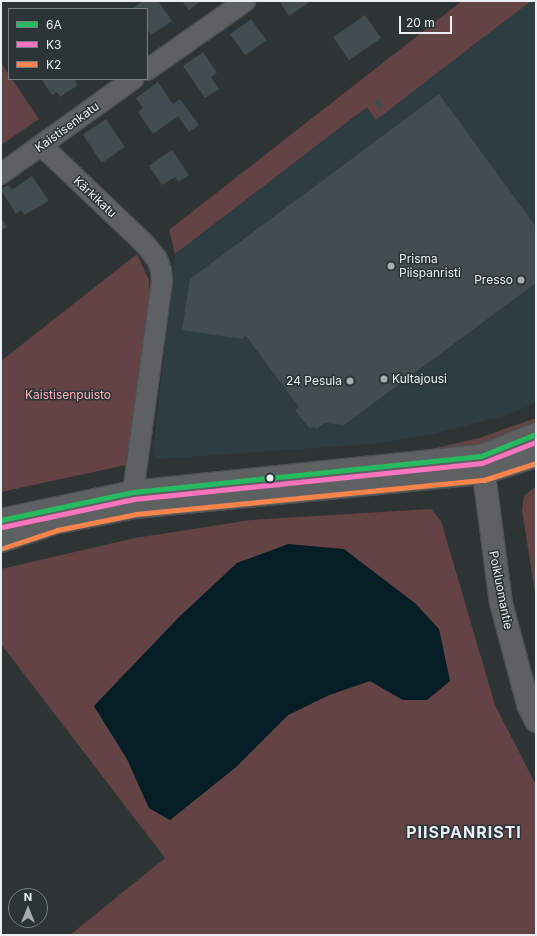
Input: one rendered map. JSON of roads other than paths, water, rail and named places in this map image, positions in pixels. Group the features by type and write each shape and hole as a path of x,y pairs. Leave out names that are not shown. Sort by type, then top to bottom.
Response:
{"street":[{"path":"148,69 245,1"},
{"name":"Kaistisenkatu","path":"1,174 132,80"},
{"name":"Kärkikatu","path":"41,144 144,243 158,259 161,270 162,281 134,500"},
{"path":"482,464 536,434"},
{"path":"1,520 134,500 482,464 536,456"},
{"name":"Poikluomantie","path":"482,464 501,603 533,709"},
{"path":"1,541 134,500"}],"water":[{"path":"288,544 344,549 416,604 439,629 450,681 427,700 403,700 370,681 329,695 288,715 236,767 170,820 149,808 127,759 94,706 179,617 237,563"}],"place":[{"name":"Prisma Piispanristi","path":"391,266"},
{"name":"Presso","path":"521,280"},
{"name":"Kultajousi","path":"384,379"},
{"name":"24 Pesula","path":"350,381"}],"district":[{"name":"PIISPANRISTI","path":"464,832"}],"park label":[{"name":"Kaistisenpuisto","path":"68,395"}]}
